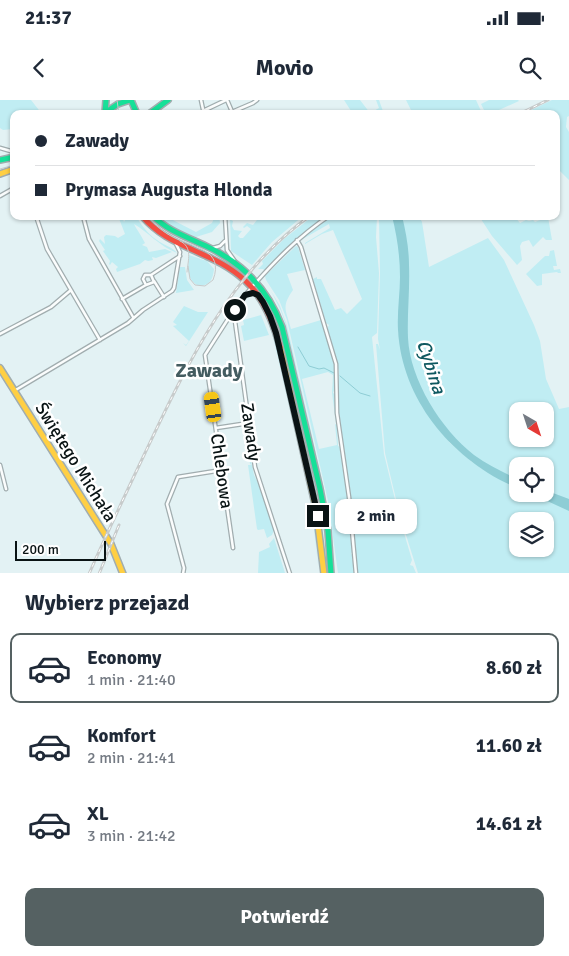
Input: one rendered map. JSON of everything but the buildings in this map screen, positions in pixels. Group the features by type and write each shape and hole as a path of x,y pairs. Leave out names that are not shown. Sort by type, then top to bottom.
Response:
{"main road":[{"path":"109,110 118,104 131,100"},
{"path":"154,110 168,100"},
{"path":"146,220 158,234 176,244 224,263 237,272 260,297 270,316 276,333 308,472 320,534 324,573"},
{"path":"158,220 172,232 234,260 258,281 273,304 282,327 322,497 328,531 331,573"},
{"name":"Świętego Michała","path":"0,368 111,544 124,573"}],"street":[{"path":"208,110 225,100"},
{"path":"239,110 257,100"},
{"path":"38,220 47,249 100,340"},
{"path":"84,220 89,239 134,318"},
{"path":"225,220 227,250 234,260"},
{"path":"234,315 236,308 252,287 310,228 323,220"},
{"path":"210,248 219,246 225,240"},
{"path":"298,240 336,364 337,413 349,497 356,573"},
{"path":"14,391 128,323 174,288 180,256 180,250 176,244"},
{"path":"146,285 144,283 144,276 151,275 180,256"},
{"path":"151,275 164,297"},
{"path":"122,298 150,284 154,280"},
{"path":"0,334 51,307 71,290"},
{"path":"245,295 253,293 260,297"},
{"name":"Chlebowa","path":"233,548 206,352 228,319 234,315"},
{"name":"Zawady","path":"234,315 256,469 289,573"},
{"path":"216,428 249,423"},
{"path":"0,465 6,489"},
{"path":"183,573 184,568 167,504 178,477 222,470"}],"shaded area":[{"path":"0,100 31,100 39,110 10,110 10,129 3,130 0,128"},
{"path":"344,100 360,100 368,110 350,110"},
{"path":"376,100 379,100 383,110 375,110 379,108"},
{"path":"406,100 476,100 481,110 411,110"},
{"path":"489,100 519,101 499,110 484,110 481,104"},
{"path":"552,100 569,100 569,116 567,117 566,127 569,132 569,180 560,171 560,110 531,110"},
{"path":"120,220 123,220 124,222 125,220 139,220 159,242 177,253 165,247 134,224 145,243 142,245 147,247 149,252 165,249 172,252 156,258 152,257 153,260 145,260 140,264 117,272 116,269 118,267 112,262 109,264 110,261 99,241 100,239 105,244 104,237 106,235 118,238 125,234"},
{"path":"163,220 173,220 196,232 212,223 213,220 220,220 220,223 212,232 196,237 171,227"},
{"path":"230,220 233,221 232,226 234,230 242,231 238,236 243,238 251,229 247,226 243,227 247,223 253,225 257,220 298,220 272,242 252,265 231,251"},
{"path":"308,220 321,220 304,232 265,271 258,269 263,264 262,261 284,239"},
{"path":"326,220 377,220 376,237 379,273 377,333 372,337 384,454 412,560 410,565 413,566 416,573 357,573 352,506 338,406 339,371 327,329 329,325 326,323 313,279 317,277 317,279 321,279 335,310 341,308 347,314 362,299 333,230 305,244 330,228 329,224 301,240 312,229"},
{"path":"379,220 399,220 401,235 405,245 403,251 405,282 405,280 408,280 406,271 408,264 406,263 406,240 402,232 401,220 421,220 429,267 488,238 504,260 534,325 540,341 546,379 559,409 569,407 569,501 554,496 554,457 509,457 509,480 493,473 464,451 463,447 457,445 437,424 438,420 436,420 418,392 406,360 406,350 402,343 399,329 400,320 407,304 408,286 406,283 403,310 401,311 398,328 401,350 411,381 423,408 429,413 444,436 447,436 449,442 472,462 509,483 509,502 560,501 560,504 569,508 569,573 418,573 400,516 385,453 376,344 378,344 380,350 378,339"},
{"path":"393,220 403,220 406,234 409,274 408,338 410,354 421,387 439,418 450,432 479,459 509,475 509,484 472,462 453,445 435,426 421,405 409,381 402,356 398,330 400,269"},
{"path":"482,220 517,220 520,223 526,220 533,220 535,222 549,220 552,240 546,240 543,237 533,247 529,240 522,242 520,246 522,260 517,265 492,236"},
{"path":"296,246 298,247 305,270 287,274 293,290 287,301 286,313 291,329 321,320 333,358 336,373 333,393 335,394 336,423 332,393 333,375 328,372 302,379 319,449 337,445 335,424 337,425 338,446 340,447 348,498 346,499 348,501 354,573 338,573 328,501 287,320 279,300 265,276"},
{"path":"554,250 557,266 553,266 554,270 560,269 561,273 542,274 542,285 537,286 526,274 545,256 549,256 550,251"},
{"path":"189,255 207,261 214,269 209,283 200,286 192,281 189,273"},
{"path":"180,267 185,267 187,280 194,290 176,293"},
{"path":"271,291 280,306 287,326 325,493 334,553 324,493 285,323"},
{"path":"263,297 269,305 279,327 286,354 315,481 325,540 317,496 279,335 272,314"},
{"path":"184,306 198,312 208,312 186,346 183,343 186,345 189,341 173,326 177,325 173,322"},
{"path":"261,315 269,335 244,341 241,326 244,325 243,320"},
{"path":"267,318 273,334 311,493 319,572 310,496"},
{"path":"249,451 252,465 250,464"},
{"path":"248,465 252,465 274,530 272,535 267,538 264,529 257,529"},
{"path":"554,493 569,499 569,511 549,502 554,502"},
{"path":"274,538 285,573 258,573 259,552 270,547 269,544"}],"waterway":[{"path":"298,347 309,366 319,369 324,368 334,373"},
{"path":"340,376 360,393 370,396"}],"tram line":[{"path":"117,100 118,110"},
{"path":"0,169 10,166"},
{"path":"152,220 166,233 211,255 216,270 213,280 205,286 195,285 190,279 188,266"},
{"path":"180,241 188,250 187,272"}],"railway":[{"path":"527,110 548,100"},
{"path":"89,573 177,388 212,324 233,293 256,265 281,239 305,220"},
{"path":"99,573 119,525"}],"traffic: fast":[{"path":"105,110 106,100"},
{"path":"109,110 118,104 130,100"},
{"path":"131,100 135,110"},
{"path":"154,110 168,100"},
{"path":"0,160 10,158"},
{"path":"158,220 171,230 232,260 262,289 276,313 282,327 320,489 328,531 331,573"}],"traffic: slow":[{"path":"0,174 10,170"},
{"path":"280,347 316,509 324,573"},
{"path":"0,368 111,544 123,573"}],"traffic: jam":[{"path":"146,220 164,235 221,263 246,281 255,291 270,316 280,347"}],"district":[{"name":"Zawady","path":"209,370"}],"route":[{"path":"235,310 245,295 253,293 260,297 270,316 276,333 318,516"}],"water label":[{"name":"Cybina","path":"431,367"}]}
